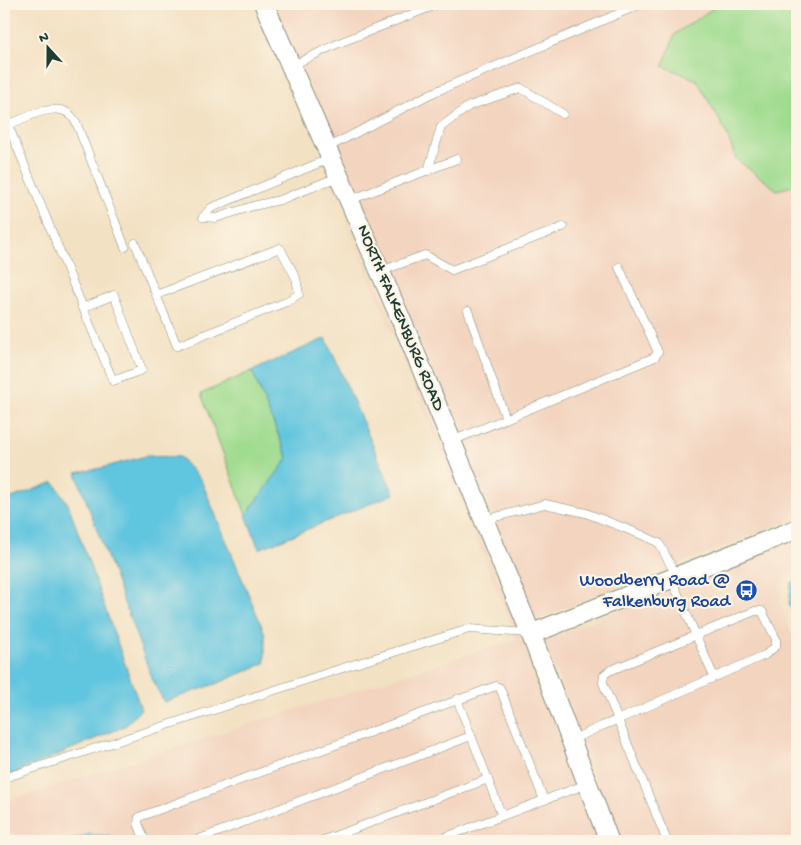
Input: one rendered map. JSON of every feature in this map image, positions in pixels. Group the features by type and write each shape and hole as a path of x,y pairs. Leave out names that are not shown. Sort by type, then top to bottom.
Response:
{"street":[{"name":"NORTH FALKENBURG ROAD","path":"264,4 381,272 452,441 531,634 609,841"},
{"path":"531,634 797,529"}],"lane":[{"path":"290,66 339,43 438,4"},
{"path":"339,177 280,200 253,206 216,218 203,217 211,208 329,153 430,94 641,4"},
{"path":"428,171 441,127 469,106 521,88 563,114"},
{"path":"8,125 46,110 58,109 68,112 76,122 124,247"},
{"path":"4,115 82,308 113,381 142,370 114,294 82,308"},
{"path":"350,200 457,159"},
{"path":"381,272 425,255 452,270 563,227"},
{"path":"135,243 156,296 177,346 286,302 299,294 296,278 280,248 156,296"},
{"path":"452,441 655,357 658,352 619,267"},
{"path":"468,311 506,419"},
{"path":"484,520 546,504 586,513 642,535 659,544 714,677"},
{"path":"571,740 617,720 771,652 776,646 776,639 765,614 762,611 755,611 604,675 603,683 617,720 667,841"},
{"path":"4,778 469,629 531,634"},
{"path":"145,841 138,822 139,817 496,686 500,688 544,800"},
{"path":"457,699 502,816"},
{"path":"194,841 472,736"},
{"path":"321,841 488,778"},
{"path":"435,841 587,784"}],"shaded area":[{"path":"274,4 719,4 675,34 697,80 726,132 736,159 777,190 797,185 797,518 536,620 418,334"},
{"path":"327,172 401,342 522,637 599,841 115,841 112,837 89,834 67,841 4,841 4,802 517,639"},
{"path":"797,541 797,571 784,579 780,601 797,649 797,841 619,841 544,640"}],"green space":[{"path":"719,4 797,4 797,185 777,190 736,159 726,132 697,80 663,66 675,34"},
{"path":"252,371 288,459 246,515 201,394"}],"water":[{"path":"326,338 394,494 259,549 246,515 288,458 252,371"},
{"path":"146,456 180,457 201,480 265,634 265,663 221,682 164,702 153,681 76,473"},
{"path":"54,482 68,504 141,709 125,726 8,776 4,774 4,501"},
{"path":"797,581 797,626 789,603 791,583"},
{"path":"89,834 112,837 115,841 67,841"}],"place":[{"name":"Woodberry Road @ Falkenburg Road","path":"746,591"}]}
